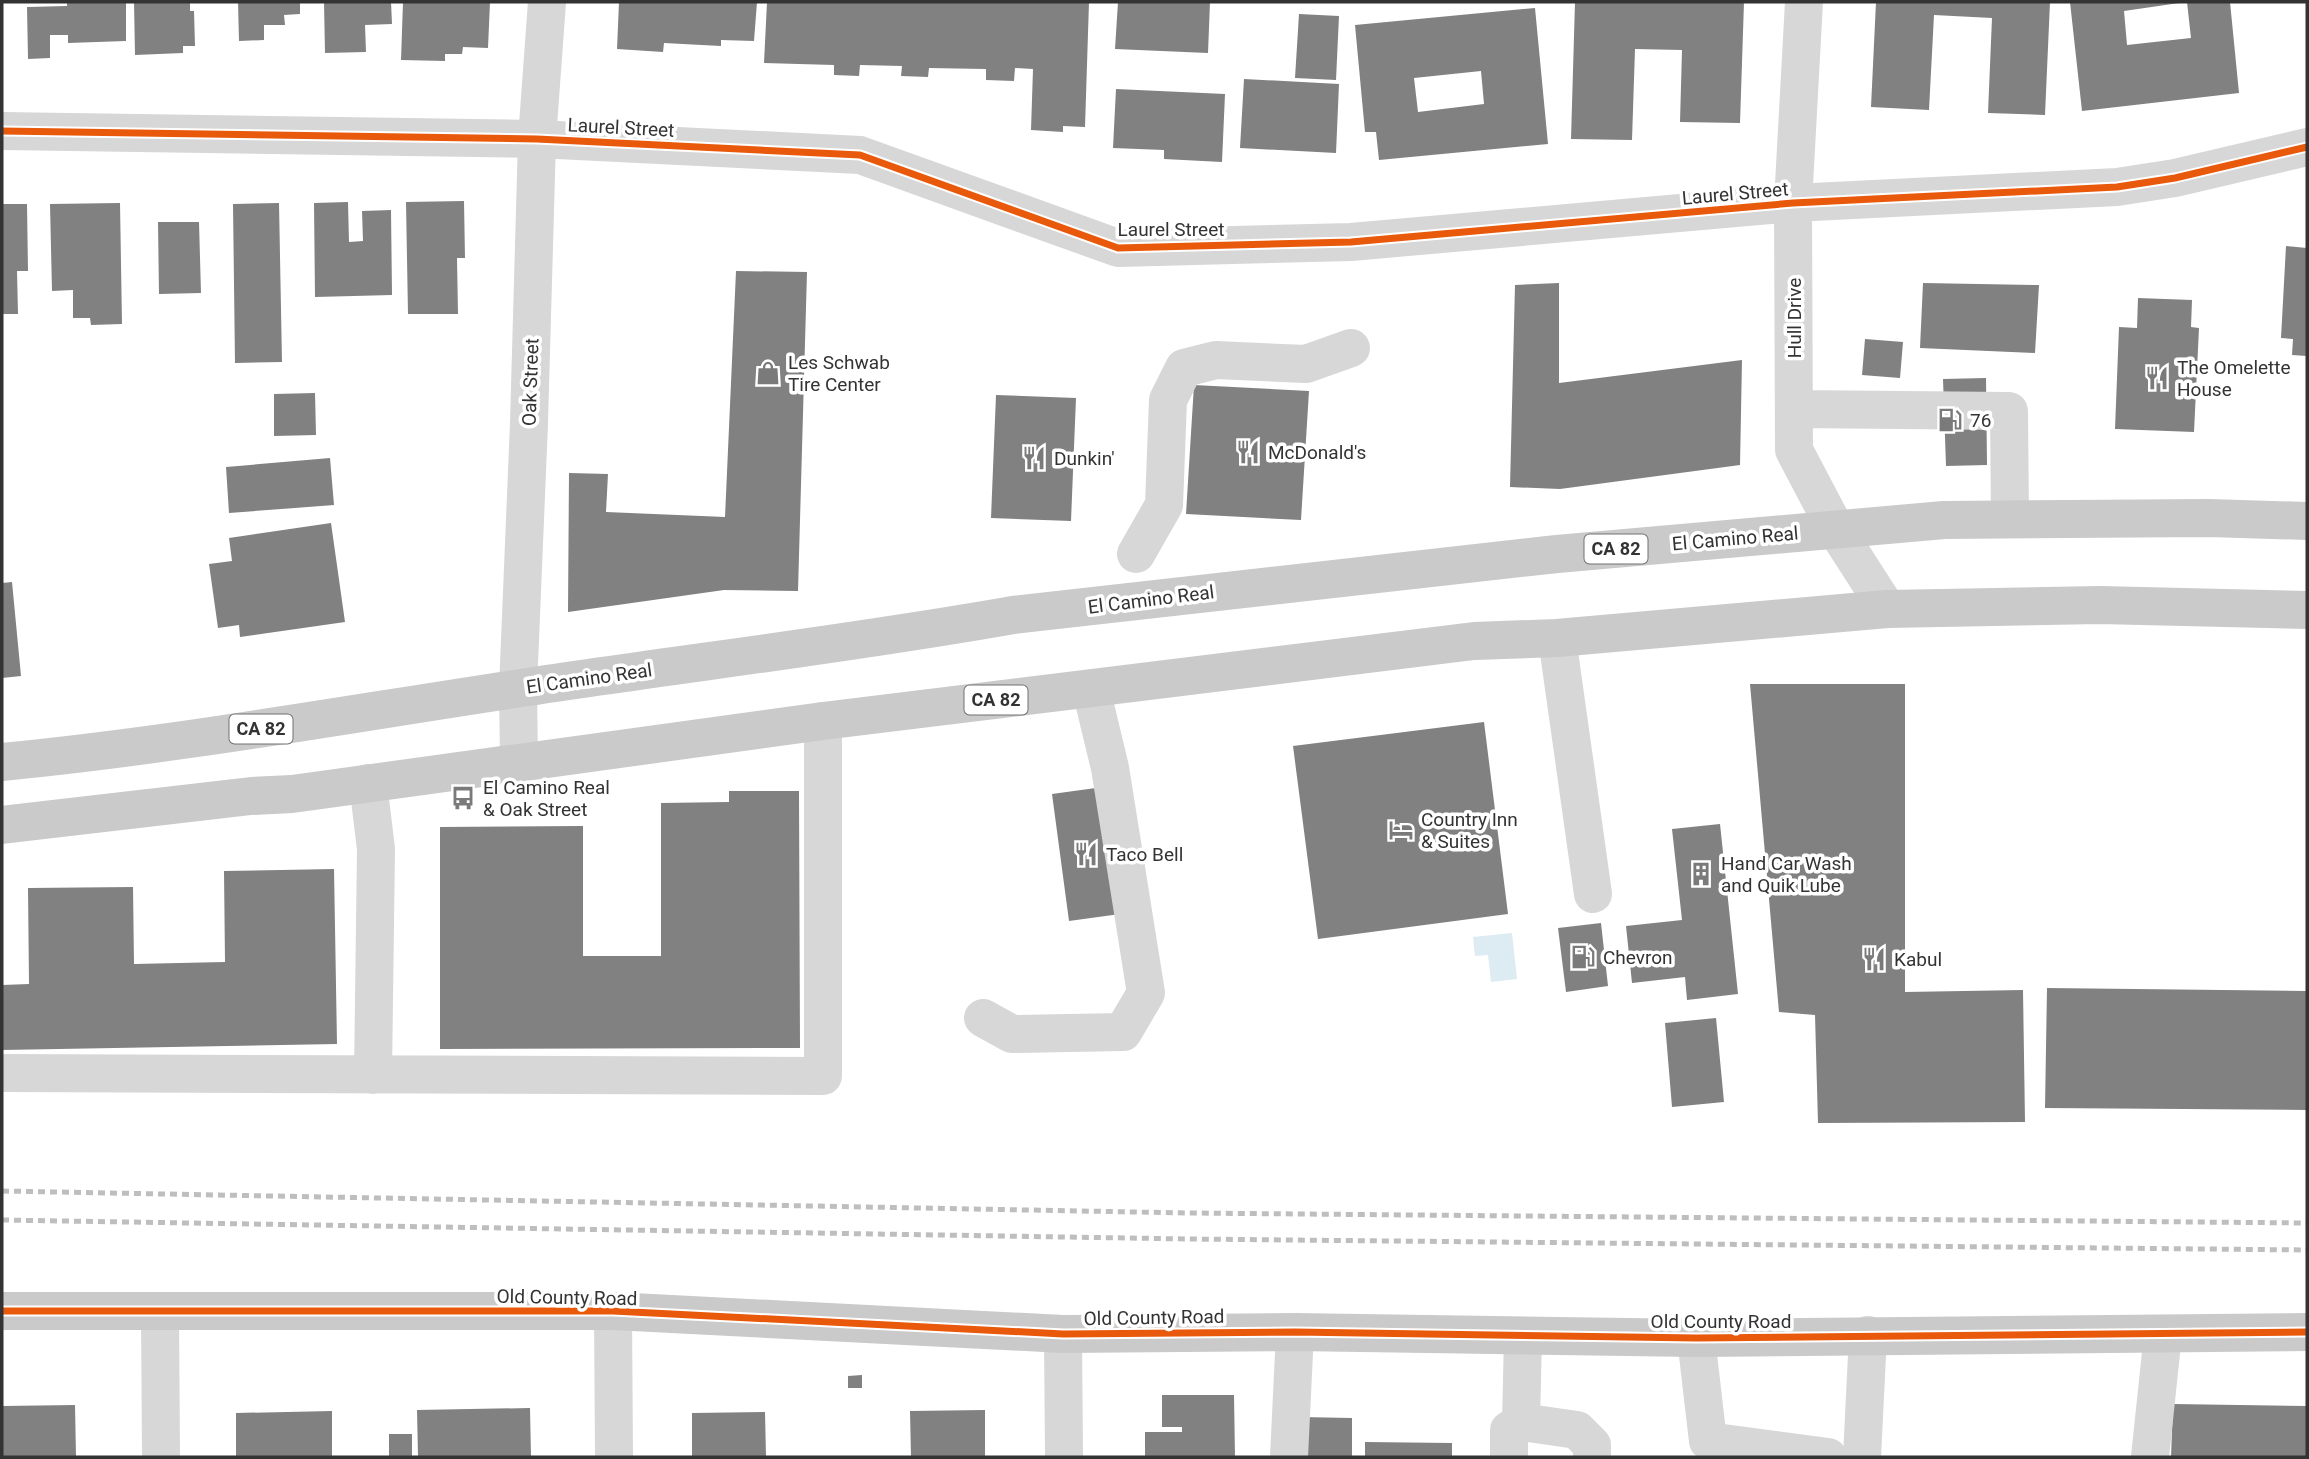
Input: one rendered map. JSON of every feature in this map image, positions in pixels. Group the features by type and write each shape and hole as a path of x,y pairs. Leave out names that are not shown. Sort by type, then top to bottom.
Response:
{"main road":[{"name":"El Camino Real","path":"2,762 153,746 518,688 1027,614 1503,559 1944,520 2209,518 2307,522"},
{"name":"CA 82","path":"2,825 251,796 292,794 823,721 1474,641 1557,638 1887,609 2099,605 2307,610"},
{"name":"Old County Road","path":"2,1311 613,1311 1063,1334 1295,1332 1696,1338 2307,1332"}],"street":[{"name":"Oak Street","path":"519,762 518,688 537,138 547,2"},
{"name":"Hull Drive","path":"1804,2 1793,203 1794,450 1835,528 1887,609"},
{"name":"Laurel Street","path":"2,131 537,138 860,155 1118,248 1351,242 1793,203 2117,187 2175,178 2307,147"},
{"path":"1136,554 1164,505 1168,400 1184,368 1216,360 1306,364 1351,348"},
{"path":"1794,409 2009,411 2010,519"},
{"path":"1557,638 1593,894"},
{"path":"983,1018 1012,1034 1123,1032 1146,993 1110,768 1091,689"},
{"path":"2,1073 823,1076 823,721"},
{"path":"368,783 376,849 373,1075"},
{"path":"613,1311 614,1457"},
{"path":"160,1312 161,1457"},
{"path":"1289,1457 1295,1332"},
{"path":"1063,1334 1064,1457"},
{"path":"2150,1457 2163,1334"},
{"path":"1862,1457 1868,1335"},
{"path":"1523,1336 1515,1440 1577,1430 1592,1445 1592,1457"},
{"path":"1696,1338 1708,1441 1828,1457"}],"shaded area":[{"path":"1512,933 1517,979 1491,982 1488,955 1475,956 1473,937"}],"building":[{"path":"67,2 126,2 126,41 68,43 68,35 50,35 50,58 28,59 27,7 67,6"},
{"path":"134,2 190,2 190,11 194,11 195,46 183,46 183,53 135,55"},
{"path":"238,2 300,2 300,14 284,15 285,25 264,25 264,40 239,41"},
{"path":"324,2 391,2 392,24 365,25 366,52 325,53"},
{"path":"403,2 490,2 488,48 463,47 462,54 445,54 445,61 401,60"},
{"path":"619,2 757,2 754,41 721,40 721,46 664,43 663,52 617,49"},
{"path":"767,2 1089,2 1085,127 1063,126 1063,132 1031,130 1033,69 1015,68 1014,81 986,80 986,69 929,68 928,77 901,76 902,66 860,65 859,76 834,75 834,65 764,63"},
{"path":"1118,2 1210,2 1208,53 1115,49"},
{"path":"1575,2 1744,2 1740,123 1680,122 1682,50 1635,49 1632,140 1571,139"},
{"path":"1876,2 2050,2 2045,115 1988,113 1992,18 1934,15 1929,110 1871,107"},
{"path":"2070,2 2186,2 2124,11 2127,45 2191,38 2187,2 2230,2 2239,93 2082,111"},
{"path":"1535,8 1548,144 1379,160 1376,132 1365,132 1355,25","holes":["1481,71 1484,104 1418,112 1414,78"]},
{"path":"1299,14 1339,16 1336,80 1295,78"},
{"path":"1244,79 1339,84 1336,153 1240,148"},
{"path":"1116,89 1225,94 1222,162 1164,159 1164,150 1113,148"},
{"path":"464,201 465,258 457,258 458,314 408,314 406,202"},
{"path":"348,202 349,242 363,241 362,211 391,210 392,295 315,297 314,203"},
{"path":"120,203 122,324 91,325 90,318 73,318 73,290 52,291 50,204"},
{"path":"279,203 282,362 235,363 233,204"},
{"path":"2,204 27,204 28,271 17,271 18,314 2,314"},
{"path":"158,222 199,222 201,293 159,294"},
{"path":"2286,246 2307,248 2307,356 2292,355 2293,339 2281,338"},
{"name":"Les Schwab Tire Center","path":"736,271 807,272 798,591 724,590 568,612 569,473 608,474 606,512 725,517"},
{"path":"1559,283 1559,383 1742,360 1740,465 1560,489 1510,487 1515,285"},
{"path":"1923,283 2039,285 2035,353 1920,348"},
{"name":"The Omelette House","path":"2138,298 2192,300 2191,327 2199,328 2194,432 2115,429 2119,327 2137,328"},
{"path":"1865,339 1903,342 1900,378 1862,375"},
{"path":"1986,378 1987,465 1946,466 1943,379"},
{"name":"McDonald's","path":"1194,385 1309,391 1301,520 1186,514"},
{"path":"315,393 316,435 274,436 274,394"},
{"name":"Dunkin'","path":"996,395 1076,398 1071,521 991,518"},
{"path":"330,458 334,505 229,513 226,467"},
{"path":"331,523 345,622 240,637 239,625 218,628 209,564 232,561 229,538"},
{"path":"12,582 21,676 2,678 2,583"},
{"path":"1750,684 1905,684 1905,992 2023,990 2025,1122 1818,1123 1815,1015 1779,1012"},
{"name":"Country Inn & Suites","path":"1484,722 1508,914 1318,939 1293,746"},
{"name":"Taco Bell","path":"1103,787 1120,914 1069,921 1052,794"},
{"path":"729,791 799,791 800,1048 440,1049 440,827 583,826 583,956 661,956 661,803 729,802"},
{"name":"Hand Car Wash and Quik Lube","path":"1720,824 1738,994 1687,1000 1685,977 1632,983 1626,926 1682,920 1672,829"},
{"path":"334,869 337,1044 2,1050 2,985 29,984 28,888 133,887 134,964 225,962 224,871"},
{"name":"Chevron","path":"1601,923 1608,986 1566,992 1558,928"},
{"path":"2047,988 2307,991 2307,1110 2045,1108"},
{"path":"1716,1018 1724,1102 1672,1107 1665,1023"},
{"path":"862,1375 862,1388 848,1388 848,1376"},
{"path":"1162,1395 1234,1395 1235,1457 1145,1457 1145,1432 1182,1432 1182,1427 1162,1427"},
{"path":"2173,1404 2307,1406 2307,1457 2171,1457"},
{"path":"75,1405 76,1457 2,1457 2,1406"},
{"path":"530,1408 531,1457 418,1457 417,1410"},
{"path":"985,1410 985,1457 911,1457 910,1411"},
{"path":"332,1411 332,1457 236,1457 236,1413"},
{"path":"765,1412 766,1457 692,1457 692,1413"},
{"path":"1300,1417 1352,1418 1352,1457 1300,1457"},
{"path":"389,1434 412,1434 412,1457 389,1457"},
{"path":"1365,1442 1452,1443 1452,1457 1365,1457"}],"railway":[{"path":"2,1191 1189,1213 2307,1223"},
{"path":"2,1220 1189,1239 2307,1250"}],"cycle path":[{"path":"2,131 537,139 860,155 1118,248 1351,242 1793,203 2117,187 2175,178 2307,147"},
{"path":"2,1311 613,1311 1063,1334 1295,1332 1696,1338 2307,1332"}],"place":[{"name":"Les Schwab Tire Center","path":"768,373"},
{"name":"The Omelette House","path":"2157,378"},
{"name":"76","path":"1950,420"},
{"name":"McDonald's","path":"1248,452"},
{"name":"Dunkin'","path":"1034,458"},
{"name":"El Camino Real & Oak Street","path":"463,798"},
{"name":"Country Inn & Suites","path":"1401,830"},
{"name":"Taco Bell","path":"1086,854"},
{"name":"Hand Car Wash and Quik Lube","path":"1701,874"},
{"name":"Chevron","path":"1583,957"},
{"name":"Kabul","path":"1874,959"}]}
